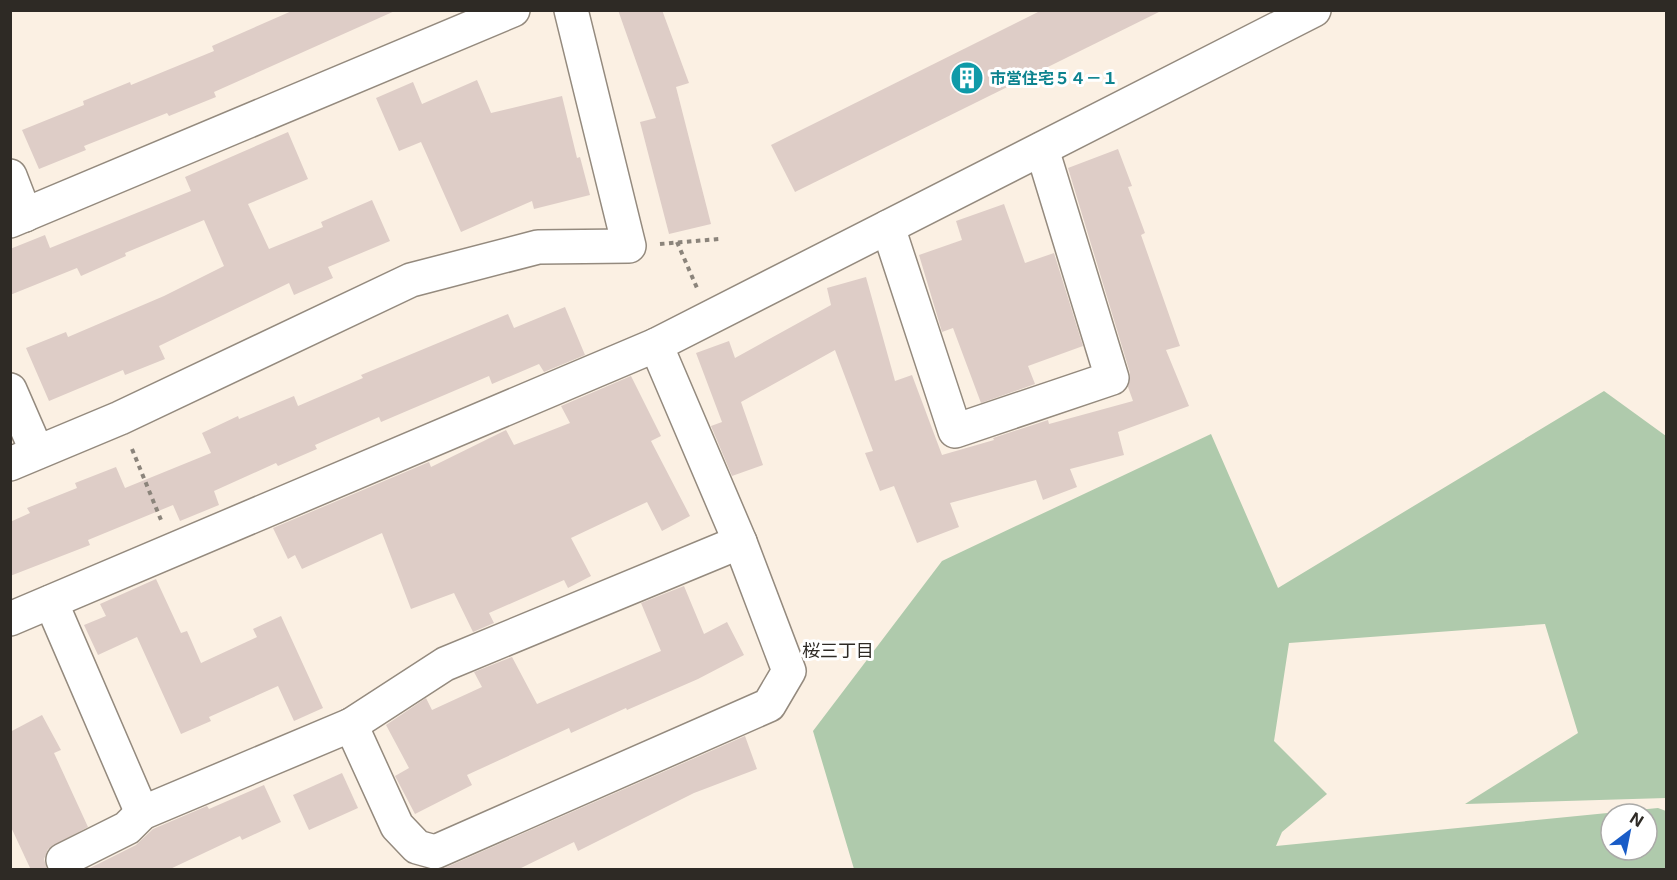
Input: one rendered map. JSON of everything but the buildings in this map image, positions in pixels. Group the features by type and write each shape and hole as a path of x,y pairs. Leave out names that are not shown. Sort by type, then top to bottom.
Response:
{"street":[{"path":"10,176 18,218 513,10"},
{"path":"10,390 24,458 120,418 411,280 538,247 629,246 571,10"},
{"path":"10,619 656,345 1304,13"},
{"path":"888,227 956,431 1112,378 1042,149"},
{"path":"351,725 397,826 417,847 435,852 769,705 789,671 740,542 656,345"},
{"path":"63,860 127,828 142,813 351,725 445,664 740,542"},
{"path":"51,602 142,813"}],"path":[{"path":"629,246 719,239"},
{"path":"677,242 710,318"},
{"path":"120,418 174,550"}],"green space":[{"path":"1604,391 1666,436 1666,798 1465,804 1578,733 1545,624 1289,643 1274,741 1327,794 1282,832 1276,846 1599,814 1599,862 1659,862 1659,808 1666,811 1666,869 854,869 813,731 942,561 1211,434 1278,588"}],"place":[{"name":"市営住宅５４－１","path":"967,78"}],"district":[{"name":"桜三丁目","path":"838,650"}]}
